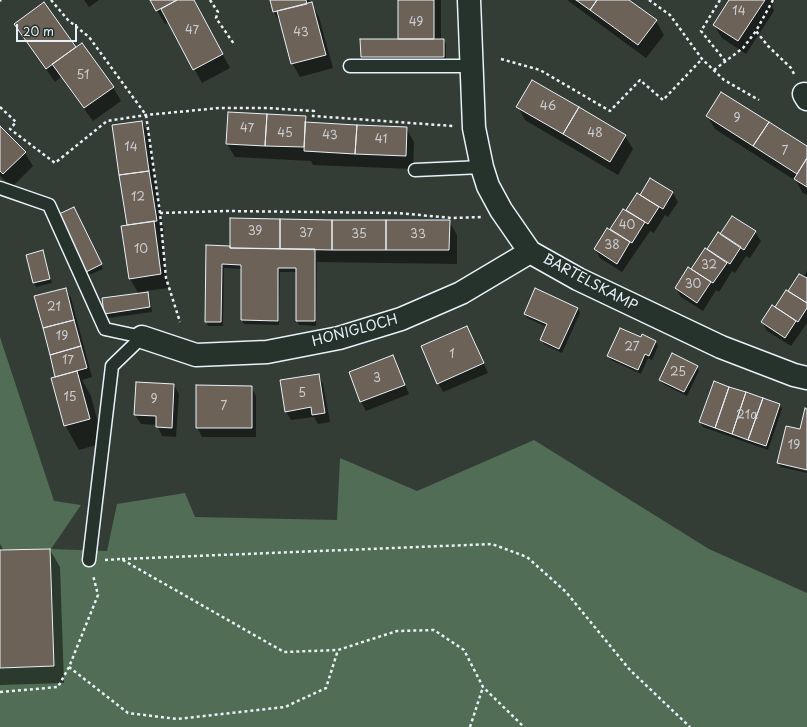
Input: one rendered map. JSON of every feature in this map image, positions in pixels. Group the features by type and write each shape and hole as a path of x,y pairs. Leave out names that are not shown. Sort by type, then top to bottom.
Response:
{"street":[{"name":"BARTELSKAMP","path":"469,0 474,128 482,167 488,186 500,210 530,252 584,283 714,343 794,375 807,378"},
{"name":"HONIGLOCH","path":"142,337 196,355 267,352 339,338 401,319 461,293 530,252"}],"lane":[{"path":"350,66 471,66"},
{"path":"415,170 482,167"},
{"path":"0,188 49,205 105,329 142,337"},
{"path":"90,560 112,366 142,337"}],"path":[{"path":"51,0 68,20 89,37 146,115 160,213 166,278 180,322"},
{"path":"210,0 218,12 216,18 234,44"},
{"path":"649,0 670,16 702,60 724,80 759,100"},
{"path":"720,0 701,31 726,62"},
{"path":"714,70 743,48 756,31 773,0"},
{"path":"756,31 768,46 791,68 805,96"},
{"path":"501,59 540,70 610,111 640,80 663,100 702,60"},
{"path":"0,107 16,122 10,129 55,163 107,121 146,115 219,108 267,108 314,111 313,116 456,126"},
{"path":"160,213 226,211 398,213 452,218 484,217"},
{"path":"0,692 58,687 69,666 98,595 90,560 492,544 527,557 566,592 630,670 690,727"},
{"path":"121,559 284,652 338,650 397,631 434,630 464,650 483,687 524,727"},
{"path":"69,666 128,713 177,719 285,707 326,688 338,650"},
{"path":"470,727 483,687"}],"green space":[{"path":"0,337 54,501 81,505 51,549 107,551 117,504 185,493 195,517 337,520 340,458 417,491 534,440 709,549 807,593 807,727 0,727"}],"building":[{"path":"150,0 177,0 156,11"},
{"path":"177,0 194,0 223,54 193,70 161,9"},
{"path":"270,0 306,0 307,4 273,12"},
{"path":"398,0 434,0 434,39 398,39"},
{"path":"576,0 597,0 590,10"},
{"path":"597,0 629,0 657,20 638,45 590,10"},
{"path":"729,0 765,0 738,41 713,25"},
{"path":"44,2 76,47 46,69 14,24"},
{"path":"312,2 326,55 291,64 277,11"},
{"path":"360,39 444,39 444,57 361,57"},
{"path":"82,43 114,87 84,108 52,64"},
{"path":"532,80 579,107 563,134 516,107"},
{"path":"721,92 769,122 753,146 706,116"},
{"path":"579,107 626,135 610,162 563,134"},
{"path":"228,112 267,114 265,146 226,144"},
{"path":"267,114 306,116 304,147 265,146"},
{"path":"142,121 149,171 119,175 112,125"},
{"path":"305,122 357,125 355,154 304,151"},
{"path":"769,122 807,146 807,158 797,174 753,146"},
{"path":"357,125 407,127 406,156 355,154"},
{"path":"0,126 26,152 3,174 0,171"},
{"path":"807,158 807,187 794,179"},
{"path":"149,171 157,221 127,225 119,175"},
{"path":"650,178 673,192 663,209 640,195"},
{"path":"637,193 659,207 648,224 626,210"},
{"path":"74,207 102,264 86,272 57,215"},
{"path":"623,209 645,222 632,243 610,229"},
{"path":"732,216 756,231 744,250 720,234"},
{"path":"230,218 280,219 280,249 230,248"},
{"path":"280,219 332,220 332,250 280,249"},
{"path":"332,220 386,220 386,250 332,250"},
{"path":"386,220 450,220 449,250 386,250"},
{"path":"154,221 161,274 129,279 121,226"},
{"path":"607,228 630,242 617,264 594,249"},
{"path":"718,232 741,247 730,264 707,249"},
{"path":"206,245 230,246 230,248 315,249 315,321 296,321 296,268 278,268 278,321 241,320 241,265 222,264 221,322 205,322"},
{"path":"705,248 727,263 713,283 691,269"},
{"path":"43,250 50,279 33,283 26,255"},
{"path":"688,267 711,282 697,303 675,288"},
{"path":"799,274 807,278 807,303 788,291"},
{"path":"66,288 74,320 43,328 34,296"},
{"path":"535,288 578,308 559,349 540,340 547,324 524,314"},
{"path":"786,290 807,303 807,308 798,322 775,307"},
{"path":"148,292 150,307 104,314 102,298"},
{"path":"772,305 796,321 785,338 761,322"},
{"path":"74,320 81,346 50,355 43,328"},
{"path":"467,326 484,363 437,384 421,346"},
{"path":"620,328 641,337 642,334 656,341 649,356 645,354 638,370 607,356"},
{"path":"81,346 87,368 55,377 50,355"},
{"path":"672,353 698,366 684,392 659,380"},
{"path":"393,355 405,385 360,402 349,372"},
{"path":"77,371 90,419 64,426 51,378"},
{"path":"319,374 325,413 312,415 311,407 285,412 280,380"},
{"path":"714,381 729,387 715,428 699,422"},
{"path":"136,382 174,384 172,428 156,427 156,416 134,415"},
{"path":"196,385 252,386 252,428 196,428"},
{"path":"729,387 746,392 732,434 715,428"},
{"path":"746,392 763,398 748,440 732,434"},
{"path":"763,398 780,404 766,446 748,440"},
{"path":"805,408 807,409 807,470 777,463 786,426 800,429"},
{"path":"50,549 54,666 0,668 0,550"}]}
